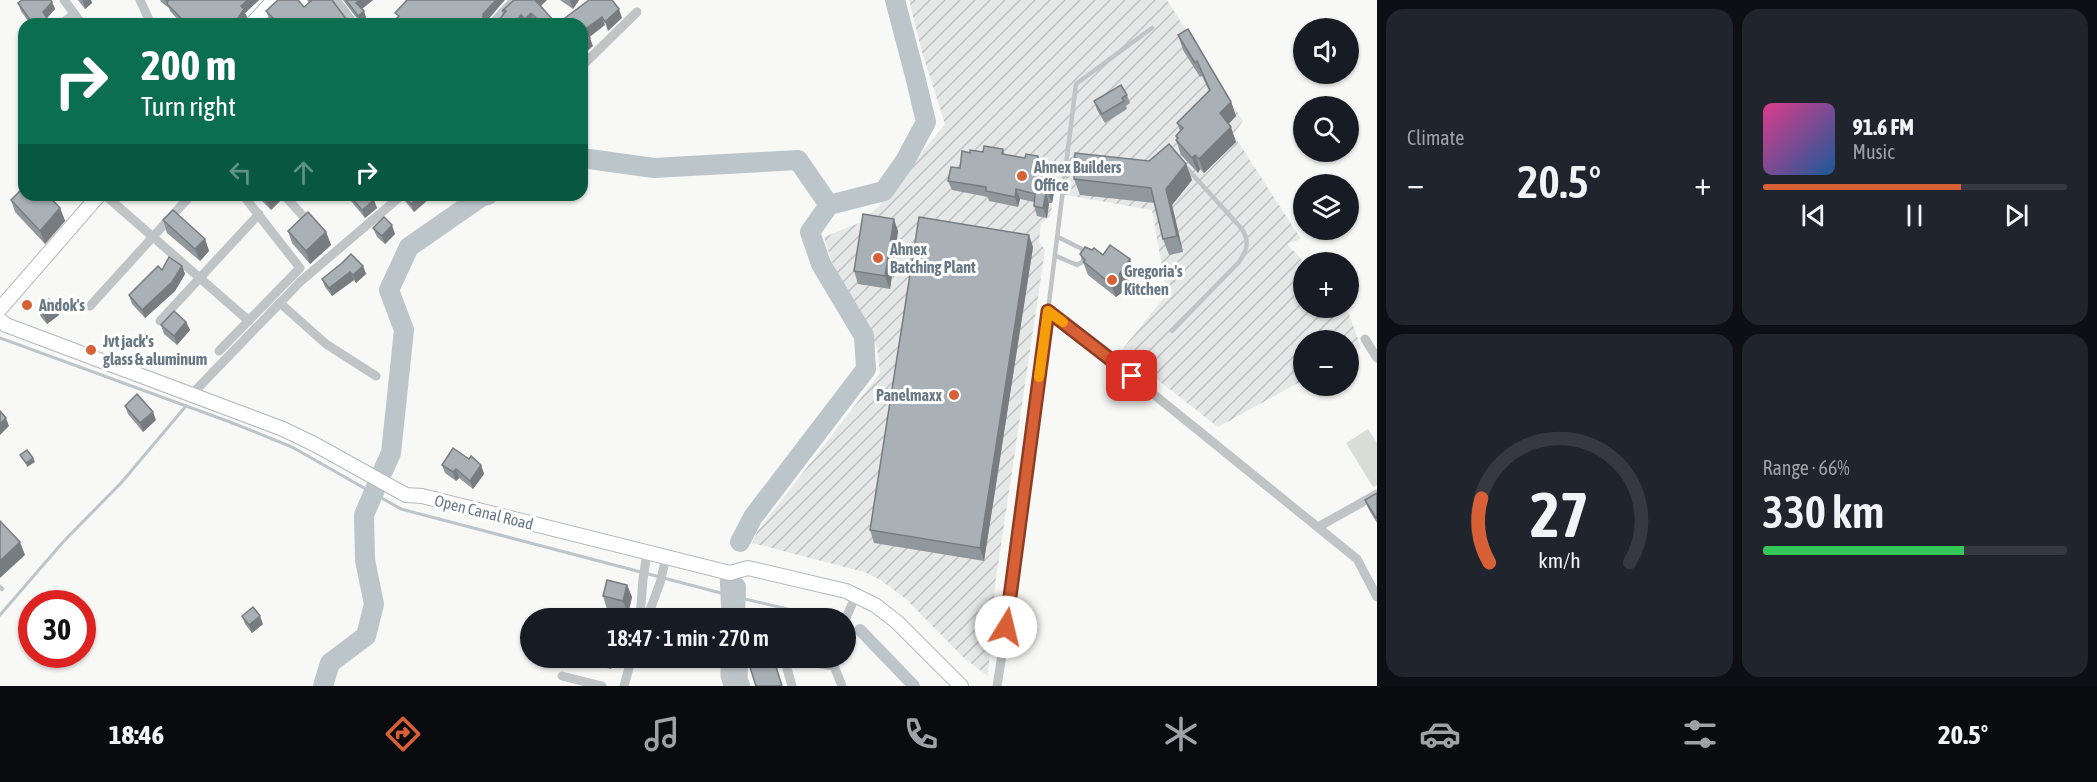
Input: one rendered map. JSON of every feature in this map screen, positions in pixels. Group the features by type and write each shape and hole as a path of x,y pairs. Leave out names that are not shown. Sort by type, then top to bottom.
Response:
{"main road":[{"path":"258,18 274,0"},
{"path":"0,309 94,201"},
{"name":"Open Canal Road","path":"0,320 6,325 298,436 406,495 422,496 724,572 730,573 748,568 856,595 886,612 961,686"}],"street":[{"path":"64,0 77,18"},
{"path":"140,0 148,18"},
{"path":"336,0 350,18"},
{"path":"498,18 514,0"},
{"path":"588,60 637,12"},
{"path":"69,18 74,14"},
{"path":"112,201 249,321"},
{"path":"90,306 185,201"},
{"path":"219,351 300,268 248,201"},
{"path":"289,201 304,217"},
{"path":"192,394 300,282 395,201"},
{"path":"160,321 258,214"},
{"path":"280,303 326,344 376,376"},
{"path":"997,686 1048,311 1358,559 1377,597"},
{"path":"1365,339 1377,358"},
{"path":"1318,527 1377,494"},
{"path":"640,608 648,553"},
{"path":"650,608 660,584 666,557"},
{"path":"724,572 726,608"},
{"path":"850,608 856,595"},
{"path":"624,686 629,668"},
{"path":"724,668 724,676 728,686"},
{"path":"743,668 743,678 746,686"},
{"path":"785,668 792,686"},
{"path":"836,668 842,686"},
{"path":"562,676 572,682 602,686"}],"lane":[{"path":"1048,311 1076,84 1152,28"},
{"path":"1172,331 1239,262 1248,242 1242,229 1182,163"},
{"path":"1056,256 1077,265 1085,257 1082,249 1058,237"},
{"path":"641,598 654,600"}],"shaded area":[{"path":"909,0 1167,0 1243,121 1233,134 1293,227 1293,240 1298,240 1287,244 1295,252 1293,318 1350,318 1355,330 1293,330 1293,386 1218,427 1121,351 1167,294 1152,210 1054,193 1050,217 1041,223 1039,242 1045,250 995,585 988,676 964,658 906,599 879,579 864,572 752,543 757,532 880,373 877,347 831,260 824,237 859,223 878,207 945,124 922,52"},
{"path":"1368,429 1377,443 1377,485 1373,487 1346,443"}],"building":[{"path":"22,0 51,0 52,2 43,12 47,18 29,18 18,3"},
{"path":"166,0 248,0 241,6 244,9 238,18 181,18 167,4"},
{"path":"278,0 298,0 304,7 310,0 332,0 346,18 273,18 266,11"},
{"path":"346,0 361,0 356,3 364,11 358,16"},
{"path":"407,0 496,0 483,14 483,18 397,18 399,16 395,13"},
{"path":"514,0 535,0 551,18 536,18 531,13 526,18 521,15 519,18 501,18 506,11 502,11"},
{"path":"589,0 612,0 619,9 605,22 602,17 588,27 588,18 565,18"},
{"path":"1188,29 1231,102 1220,113 1231,127 1199,159 1195,155 1192,158 1176,140 1178,138 1176,136 1183,128 1177,123 1210,90 1197,61 1195,63 1178,35"},
{"path":"1121,85 1127,95 1122,98 1124,101 1102,114 1094,101"},
{"path":"1169,144 1186,164 1166,189 1177,236 1163,239 1151,188 1074,179 1075,153 1149,161"},
{"path":"984,146 1003,149 1002,154 1025,158 1026,154 1038,156 1035,171 1051,172 1051,182 1043,208 1034,206 1035,194 1016,189 1015,197 986,191 986,187 948,181 951,167 960,168 962,151 983,152"},
{"path":"18,193 18,201 54,201 60,208 40,231 11,200"},
{"path":"354,201 373,201 362,210"},
{"path":"173,210 205,239 195,249 163,220"},
{"path":"308,212 326,232 306,251 288,231"},
{"name":"Ahnex Batching Plant","path":"863,214 894,219 885,276 854,271"},
{"path":"384,217 392,225 382,236 373,228"},
{"name":"Panelmaxx","path":"919,217 1029,235 980,548 870,530"},
{"path":"1110,245 1130,259 1119,278 1111,284 1084,262 1080,254 1085,247 1092,250 1094,248 1103,255"},
{"path":"351,254 363,266 353,275 350,272 329,288 322,279"},
{"path":"169,257 182,266 172,282 142,310 129,295 158,266 162,270"},
{"path":"49,299 56,306 44,316 38,308"},
{"path":"174,311 186,322 174,336 161,325"},
{"path":"137,394 153,412 140,423 125,406"},
{"path":"0,411 6,418 0,424"},
{"path":"453,448 469,459 471,456 481,465 470,481 456,469 453,472 442,465"},
{"path":"27,450 33,458 26,463 20,455"},
{"path":"1377,493 1377,518 1376,518 1365,500"},
{"path":"0,521 20,542 0,561"},
{"path":"607,580 627,585 623,601 603,596"},
{"path":"253,607 260,616 249,625 242,616"},
{"path":"750,668 776,668 782,686 756,686"}],"waterway":[{"path":"740,542 753,517 866,369 864,336 821,264 810,232 829,205 884,191 905,161 926,122 895,0"},
{"path":"588,159 654,168 798,160 829,205"},
{"path":"381,475 391,453 404,330 389,290 409,247 475,201"},
{"path":"0,338 292,447 401,509 783,608"},
{"path":"0,615 63,542 121,483 186,406"},
{"path":"323,686 330,663 366,636 374,604 365,560 364,515 377,485"},
{"path":"735,608 736,587"},
{"path":"860,630 914,686"},
{"path":"733,668 737,686"}],"slow traffic":[{"path":"1039,377 1048,311 1063,322"}],"place":[{"name":"Ahnex Builders Office","path":"1022,176"},
{"name":"Ahnex Batching Plant","path":"878,258"},
{"name":"Gregoria's Kitchen","path":"1112,280"},
{"name":"Andok's","path":"27,305"},
{"name":"Jvt jack's glass & aluminum","path":"91,350"},
{"name":"Panelmaxx","path":"954,395"}],"route":[{"path":"1006,627 1048,311 1132,376"}]}
